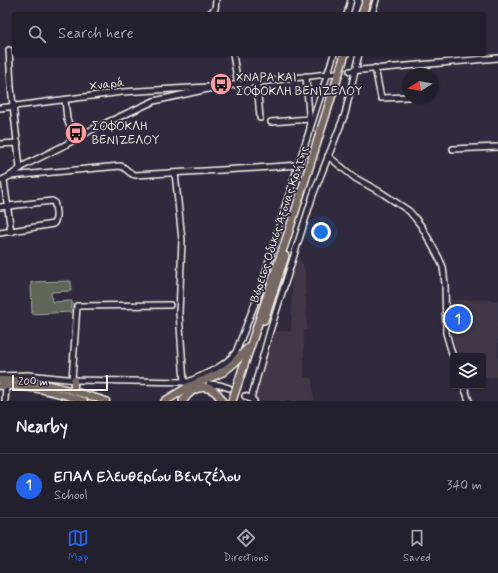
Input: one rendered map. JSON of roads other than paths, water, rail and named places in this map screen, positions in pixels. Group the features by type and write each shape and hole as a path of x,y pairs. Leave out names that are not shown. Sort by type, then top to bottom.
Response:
{"highway":[{"path":"359,12 362,0"},
{"path":"363,12 367,0"},
{"name":"Βόρειος Οδικός Άξονας Κρήτης","path":"232,401 290,227 344,56"},
{"name":"Βόρειος Οδικός Άξονας Κρήτης","path":"237,401 282,269 349,56"},
{"path":"166,401 182,391 224,372 250,346"},
{"path":"182,401 190,392 200,388 211,389 218,394 222,401"},
{"path":"174,401 182,391"}],"main road":[{"path":"0,380 36,381 106,401"},
{"path":"73,380 74,391"},
{"path":"3,386 46,390 84,401"}],"street":[{"path":"211,12 214,9 216,0"},
{"path":"348,12 352,0"},
{"path":"373,12 376,0"},
{"path":"9,50 10,76 20,168"},
{"path":"233,56 238,84"},
{"path":"0,376 35,375 73,380 188,382 217,368 229,360 236,352 261,288 299,164 305,156 310,130 333,56"},
{"path":"245,396 252,400 272,324 313,195 345,114 352,71 358,56"},
{"path":"352,71 498,58"},
{"path":"375,68 381,98 402,97"},
{"name":"Χναρά","path":"2,180 20,168 75,140 83,134 154,101 217,87 336,73"},
{"path":"306,76 310,130"},
{"path":"257,82 260,118"},
{"name":"Χναρά","path":"0,108 122,92 217,87"},
{"path":"65,100 67,119 75,140"},
{"path":"271,122 309,119"},
{"path":"0,144 18,143"},
{"path":"453,149 498,147"},
{"path":"320,159 327,159 408,211 422,228 443,267 445,284 446,333 452,353"},
{"path":"10,176 120,166 124,167 132,175 299,164"},
{"path":"175,173 182,240 179,313 188,382"},
{"path":"2,180 8,206 11,232"},
{"path":"0,207 52,201 54,202 55,206 56,220 53,224 0,233"},
{"path":"73,380 77,306 170,305"},
{"path":"209,384 229,388"},
{"path":"3,386 5,401"},
{"path":"465,389 469,401"}],"tunnel":[{"path":"337,73 350,71"},
{"path":"308,156 320,159"}],"place":[{"name":"ΧΝΑΡΑ ΚΑΙ ΣΟΦΟΚΛΗ ΒΕΝΙΖΕΛΟΥ","path":"221,84"},
{"name":"ΣΟΦΟΚΛΗ ΒΕΝΙΖΕΛΟΥ","path":"76,133"},
{"name":"ΕΠΑΛ Ελευθερίου Βενιζέλου","path":"458,319"}]}
